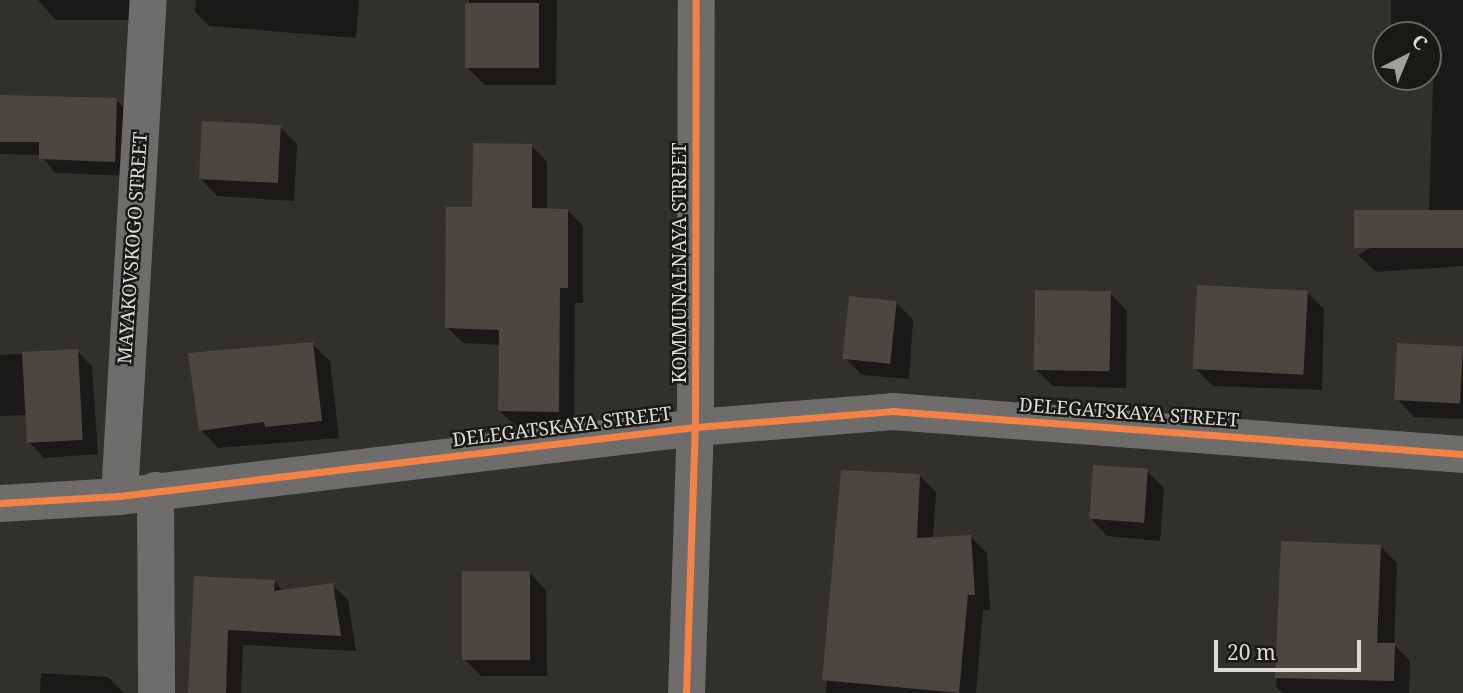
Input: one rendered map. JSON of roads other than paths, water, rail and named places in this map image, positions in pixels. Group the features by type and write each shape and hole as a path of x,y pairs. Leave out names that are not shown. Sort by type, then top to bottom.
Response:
{"street":[{"name":"MAYAKOVSKOGO STREET","path":"119,496 149,0"},
{"name":"KOMMUNALNAYA STREET","path":"686,693 695,427 696,0"},
{"name":"DELEGATSKAYA STREET","path":"0,503 119,496 695,427 892,411 1463,454"},
{"path":"155,490 156,693"}]}
